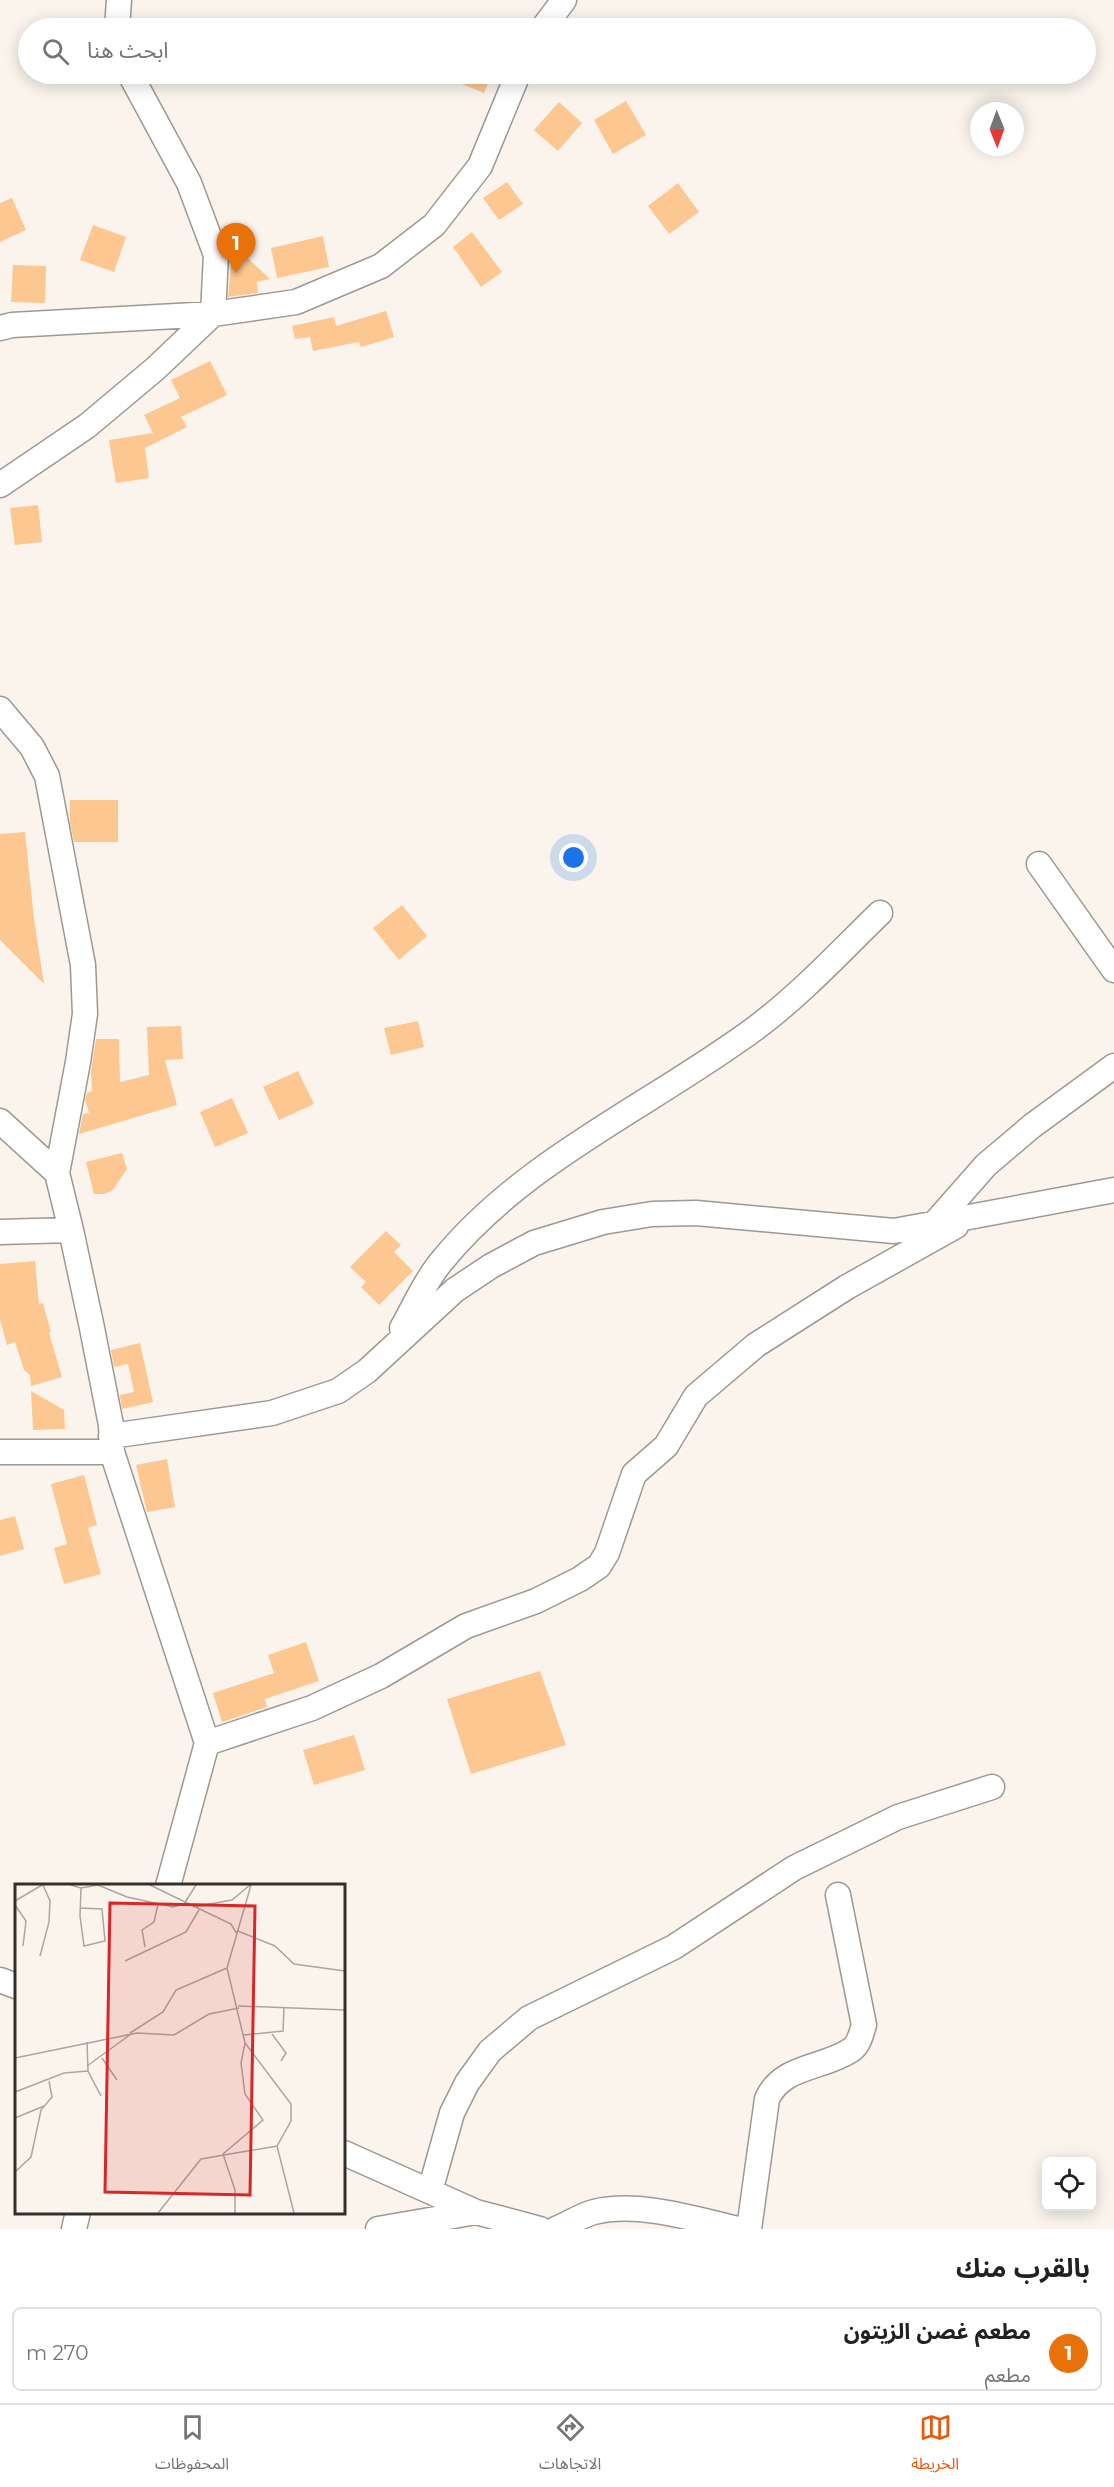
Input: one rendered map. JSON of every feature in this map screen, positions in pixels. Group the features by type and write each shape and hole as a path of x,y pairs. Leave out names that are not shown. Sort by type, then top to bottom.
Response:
{"street":[{"path":"118,18 119,0"},
{"path":"550,18 564,0"},
{"path":"0,484 87,426 155,369 213,314 216,255 189,183 135,84"},
{"path":"0,328 12,325 213,314 296,302 381,266 434,225 480,166 514,84"},
{"path":"0,709 32,747 47,776 83,965 83,1026 57,1173 71,1230 112,1444 207,1743 169,1884"},
{"path":"1039,864 1114,970"},
{"path":"387,1354 440,1263 483,1219 534,1176 756,1027 799,992 880,914"},
{"path":"934,1224 986,1165 1032,1126 1114,1066"},
{"path":"0,1120 57,1173"},
{"path":"0,1452 112,1444 272,1413 338,1391 387,1354 455,1290 491,1266 534,1243 603,1222 652,1214 696,1213 894,1231 1114,1190"},
{"path":"207,1743 312,1708 381,1676 466,1626 536,1601 580,1579 599,1566 607,1553 634,1474 666,1446 696,1396 756,1345 847,1287 973,1216"},
{"path":"0,1232 71,1230"},
{"path":"430,2192 452,2113 467,2083 490,2051 529,2018 675,1947 794,1868 898,1817 992,1787"},
{"path":"749,2229 767,2099 772,2088 782,2078 852,2050 860,2039 864,2025 838,1895"},
{"path":"0,1980 15,1986"},
{"path":"345,2153 476,2212 540,2229"},
{"path":"556,2229 594,2212 627,2210 674,2214 738,2229"},
{"path":"378,2229 476,2212"},
{"path":"74,2229 78,2214"}],"building":[{"path":"462,84 488,84 484,93"},
{"path":"626,101 646,135 613,154 594,120"},
{"path":"559,102 582,123 558,151 534,130"},
{"path":"507,182 523,204 499,220 483,198"},
{"path":"678,183 699,212 669,234 648,206"},
{"path":"12,198 26,230 0,242 0,203"},
{"path":"93,225 126,237 114,272 80,260"},
{"path":"472,232 502,272 481,287 453,247"},
{"path":"323,236 329,267 277,278 271,248"},
{"path":"232,254 239,258 243,254 270,279 257,282 258,293 228,297"},
{"path":"13,265 46,266 45,303 11,302"},
{"path":"386,311 394,337 361,347 359,342 313,351 310,337 295,339 292,326 334,317 336,326"},
{"path":"210,361 227,395 181,417 187,427 145,448 149,478 116,483 109,440 153,433 144,415 180,398 171,380"},
{"path":"38,505 42,542 15,545 10,508"},
{"path":"70,800 118,800 118,842 74,842 70,823"},
{"path":"25,832 34,919 44,984 0,940 0,834"},
{"path":"402,905 427,936 399,960 373,928"},
{"path":"418,1021 424,1047 391,1055 384,1028"},
{"path":"181,1026 183,1059 165,1060 177,1105 79,1134 83,1114 89,1113 85,1100 87,1093 92,1091 91,1071 96,1039 119,1039 120,1082 149,1075 147,1027"},
{"path":"298,1071 314,1104 279,1120 263,1087"},
{"path":"232,1098 248,1133 215,1147 200,1112"},
{"path":"122,1153 127,1169 112,1191 94,1194 86,1162"},
{"path":"386,1231 401,1245 394,1252 413,1271 379,1305 361,1287 366,1282 350,1267"},
{"path":"35,1261 39,1304 43,1303 62,1377 31,1386 30,1375 24,1370 15,1342 7,1345 0,1320 0,1264"},
{"path":"140,1343 153,1402 122,1409 120,1395 134,1392 128,1364 114,1367 111,1350"},
{"path":"31,1391 64,1410 65,1429 33,1430"},
{"path":"167,1459 175,1507 147,1512 136,1465"},
{"path":"84,1475 97,1525 88,1528 101,1574 64,1584 54,1548 67,1544 51,1484"},
{"path":"15,1516 24,1549 0,1556 0,1520"},
{"path":"306,1642 319,1681 265,1699 267,1707 222,1722 213,1693 274,1673 268,1655"},
{"path":"540,1671 566,1745 471,1774 447,1699"},
{"path":"354,1735 365,1770 314,1785 303,1750"}],"place":[{"name":"مطعم غصن الزيتون","path":"236,273"}]}
